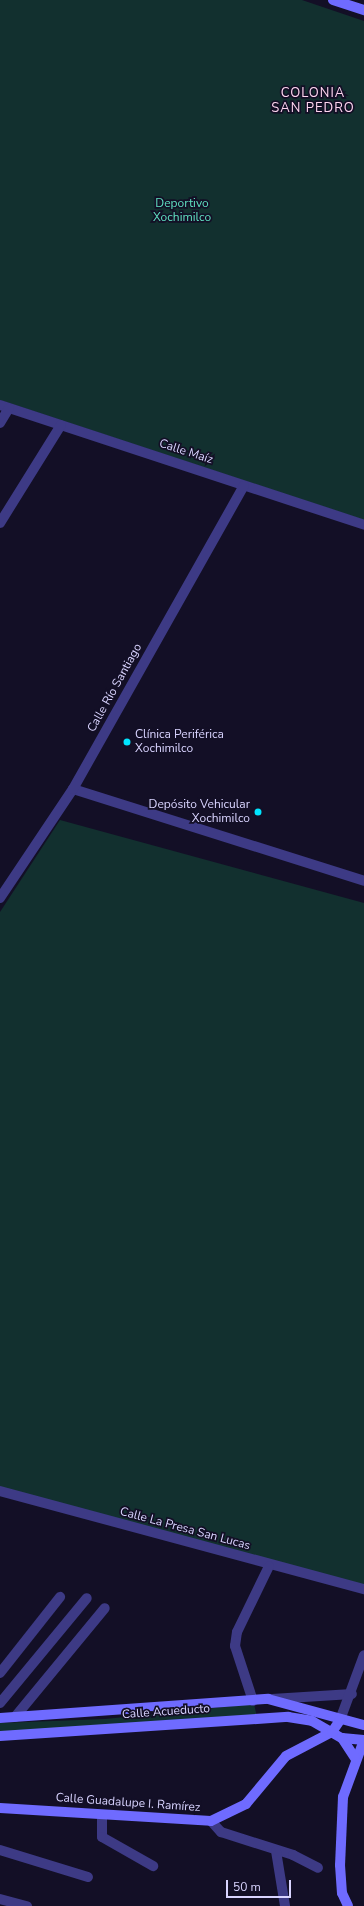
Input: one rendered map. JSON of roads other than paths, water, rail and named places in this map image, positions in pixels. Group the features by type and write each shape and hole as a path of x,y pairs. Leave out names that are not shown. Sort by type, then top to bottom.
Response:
{"street":[{"path":"333,0 364,10"},
{"path":"0,423 4,406"},
{"name":"Calle Maíz","path":"4,406 60,426 364,525"},
{"path":"0,523 60,426"},
{"name":"Calle Río Santiago","path":"0,898 73,789 244,486"},
{"path":"73,789 364,881"},
{"name":"Calle La Presa San Lucas","path":"0,1491 269,1566 364,1589"},
{"path":"264,1718 260,1700 234,1646 237,1632 269,1566"},
{"path":"0,1673 60,1597"},
{"path":"0,1703 87,1598"},
{"path":"15,1717 106,1608"},
{"path":"348,1906 342,1893 340,1841 344,1797 355,1758 364,1740 342,1738 332,1732 340,1720 352,1694 364,1655"},
{"name":"Calle Acueducto","path":"0,1718 352,1694"},
{"name":"Calle Acueducto","path":"260,1700 364,1725"},
{"name":"Calle Acueducto","path":"0,1736 264,1718 300,1718 332,1732"},
{"name":"Calle Guadalupe I. Ramírez","path":"0,1808 211,1820 246,1804 298,1748 332,1732"},
{"path":"342,1738 355,1758"},
{"path":"102,1815 102,1837 153,1866"},
{"path":"211,1820 222,1832 318,1868"},
{"path":"0,1850 88,1877"},
{"path":"276,1851 285,1906"},
{"path":"0,1899 27,1906"}],"place":[{"name":"Clínica Periférica Xochimilco","path":"127,742"},
{"name":"Depósito Vehicular Xochimilco","path":"258,812"}],"district":[{"name":"COLONIA SAN PEDRO","path":"313,102"}],"park label":[{"name":"Deportivo Xochimilco","path":"182,211"}]}
